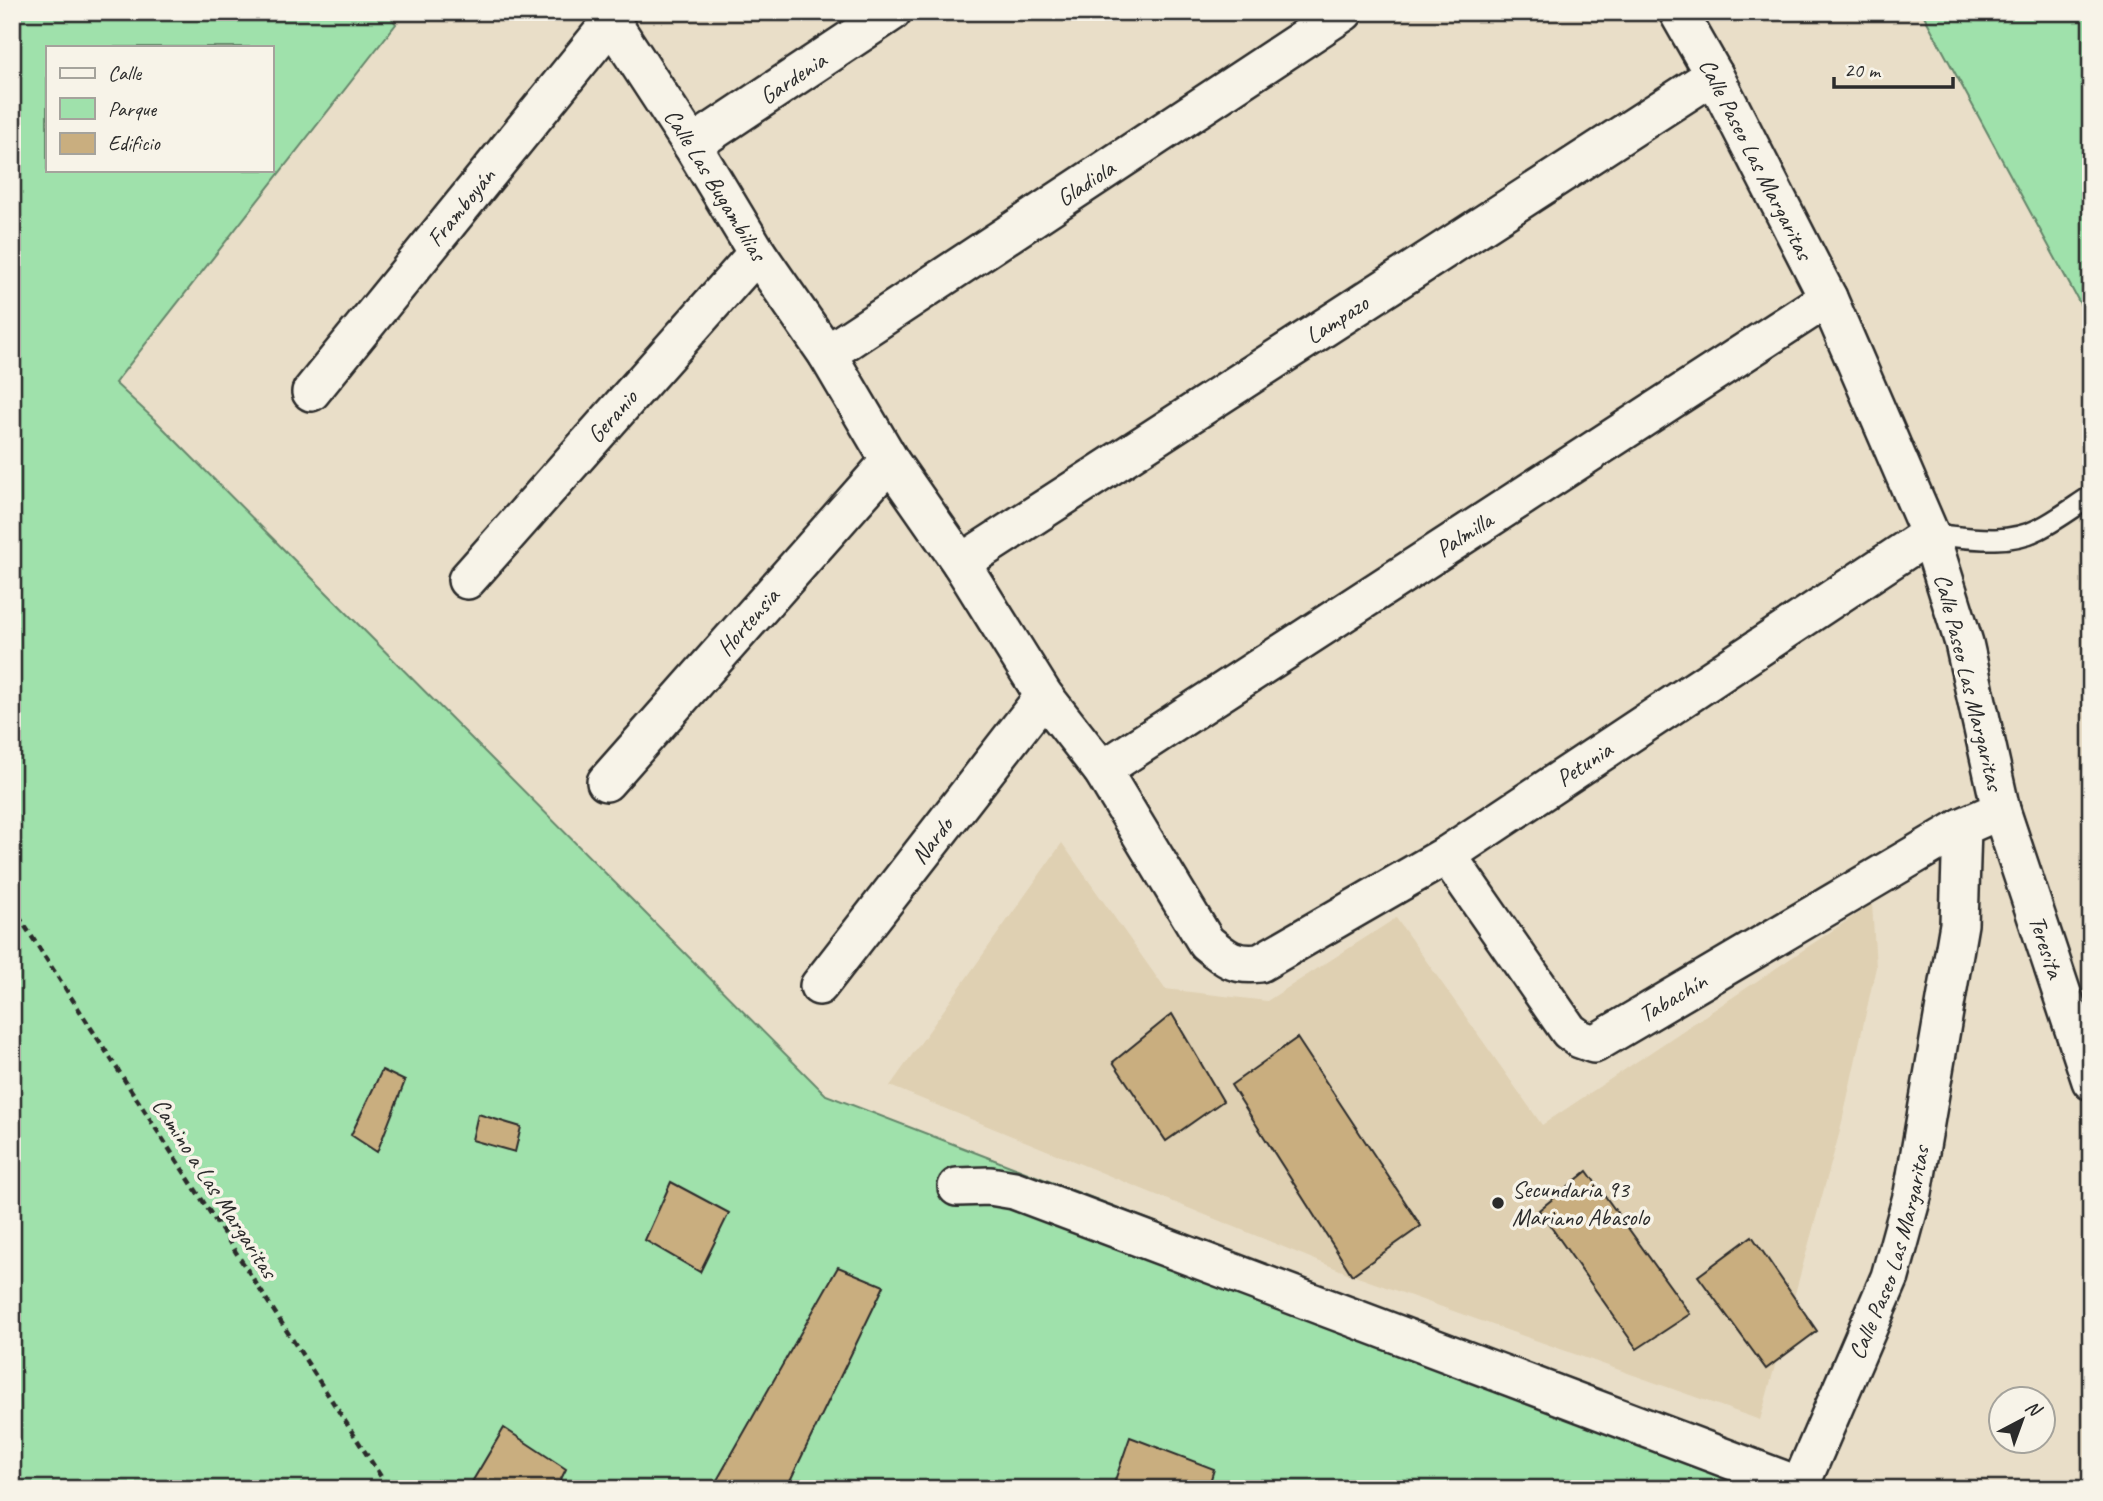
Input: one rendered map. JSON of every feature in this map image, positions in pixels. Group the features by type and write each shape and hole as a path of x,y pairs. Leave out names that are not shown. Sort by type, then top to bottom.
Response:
{"street":[{"name":"Gardenia","path":"692,145 891,12"},
{"name":"Gladiola","path":"827,354 1345,12"},
{"name":"Calle Paseo Las Margaritas","path":"957,1187 990,1186 1014,1190 1800,1486 1890,1277 1913,1193 1959,924 1962,827 2001,810 1964,643 1930,534 1828,298 1714,75 1678,12"},
{"name":"Calle Las Bugambilias","path":"608,17 692,145 757,253 827,354 890,461 961,563 1044,696 1102,770 1206,942 1227,959"},
{"name":"Framboyán","path":"311,392 608,17"},
{"name":"Lampazo","path":"961,563 1714,75"},
{"name":"Geranio","path":"467,580 757,253"},
{"name":"Palmilla","path":"1102,770 1828,298"},
{"name":"Hortensia","path":"606,782 890,461"},
{"name":"Petunia","path":"1227,959 1244,965 1260,963 1447,855 1930,534"},
{"name":"Nardo","path":"819,986 1044,696"},
{"name":"Teresita","path":"2001,810 2091,1081"},
{"name":"Tabachín","path":"1447,855 1569,1031 1580,1040 1594,1044 1962,827"}],"lane":[{"path":"1930,534 1994,540 2016,536 2038,530 2091,496"}],"path":[{"name":"Camino a Las Margaritas","path":"12,906 389,1489"}],"shaded area":[{"name":"Secundaria 93 Mariano Abasolo","path":"1062,843 1165,989 1267,1001 1396,918 1542,1125 1872,904 1876,967 1840,1131 1760,1420 1352,1275 890,1086"}],"green space":[{"path":"12,12 387,12 396,24 115,383 156,421 826,1095 1847,1489 12,1489"},
{"path":"1922,12 2091,12 2091,324"}],"building":[{"path":"1172,1014 1223,1101 1166,1141 1113,1062"},
{"path":"1297,1038 1421,1226 1352,1275 1231,1085"},
{"path":"382,1070 405,1081 377,1152 351,1135"},
{"path":"478,1114 521,1127 515,1152 472,1140"},
{"path":"1587,1171 1690,1314 1637,1349 1539,1210"},
{"path":"671,1182 729,1213 700,1272 645,1240"},
{"path":"1752,1236 1817,1331 1766,1369 1698,1276"},
{"path":"838,1267 884,1286 786,1489 712,1489"},
{"path":"504,1428 566,1469 556,1489 484,1489 472,1482"},
{"path":"1130,1437 1214,1469 1208,1489 1112,1489"}],"place":[{"name":"Secundaria 93 Mariano Abasolo","path":"1498,1203"}]}
